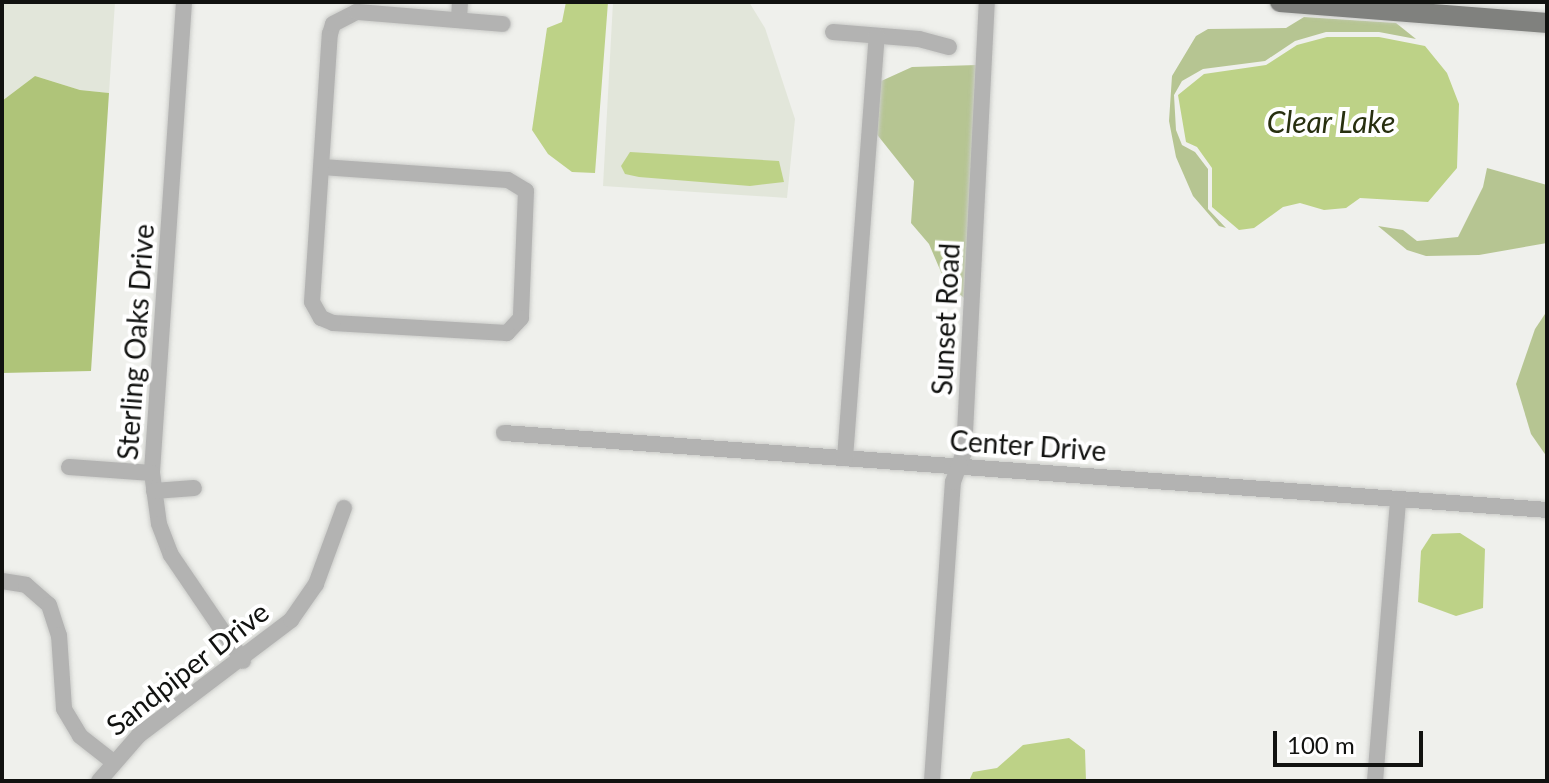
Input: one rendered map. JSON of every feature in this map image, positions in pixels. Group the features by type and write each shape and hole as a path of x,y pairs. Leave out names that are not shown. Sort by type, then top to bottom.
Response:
{"main road":[{"path":"1280,2 1348,4 1547,23"}],"street":[{"name":"Sterling Oaks Drive","path":"184,2 152,473 171,555 243,661"},
{"path":"459,20 460,2"},
{"name":"Sunset Road","path":"932,781 953,482 964,452 987,2"},
{"path":"322,167 518,184 529,200 521,318 515,327 494,336 333,323 321,318 312,302 330,34 339,17 357,12 503,24"},
{"path":"833,32 919,39 949,47"},
{"path":"845,458 877,36"},
{"name":"Center Drive","path":"504,433 1547,510"},
{"path":"69,467 152,473"},
{"path":"154,491 194,488"},
{"path":"1375,781 1398,499"},
{"name":"Sandpiper Drive","path":"99,781 112,761 139,735 243,661 291,620 309,594 344,508"},
{"path":"2,581 26,585 49,605 59,635 64,709 80,736 112,761"}],"shaded area":[{"path":"2,2 115,2 109,93 80,90 35,76 2,101"},
{"path":"613,2 749,2 765,28 795,119 787,198 603,186"},
{"path":"1304,17 1396,23 1416,39 1379,32 1326,32 1295,41 1265,61 1203,69 1182,81 1174,95 1176,130 1182,145 1195,152 1208,169 1208,209 1226,228 1219,226 1193,196 1176,157 1169,121 1172,76 1196,36 1208,29 1286,28"},
{"path":"977,65 966,300 944,279 929,244 911,223 914,181 875,132 879,82 912,67"},
{"path":"35,76 80,90 109,93 91,371 2,373 2,101"},
{"path":"1487,168 1547,185 1547,243 1479,255 1426,256 1407,250 1378,226 1403,230 1417,241 1458,237 1483,187"},
{"path":"1547,311 1547,457 1531,434 1516,384 1535,329"}],"water":[{"path":"566,2 608,2 595,173 572,172 548,154 532,130 547,28 562,22"},
{"name":"Clear Lake","path":"1327,37 1379,37 1425,46 1447,73 1459,104 1457,168 1428,202 1360,198 1346,208 1324,210 1300,203 1283,207 1254,228 1239,230 1212,207 1212,168 1197,147 1186,142 1178,95 1204,74 1266,65 1297,45"},
{"path":"630,152 779,161 784,182 750,186 639,177 625,174 621,166"},
{"path":"1460,533 1485,549 1483,608 1456,616 1418,602 1421,551 1432,534"},
{"path":"1069,738 1085,750 1086,781 969,781 973,772 997,768 1023,745"}]}
